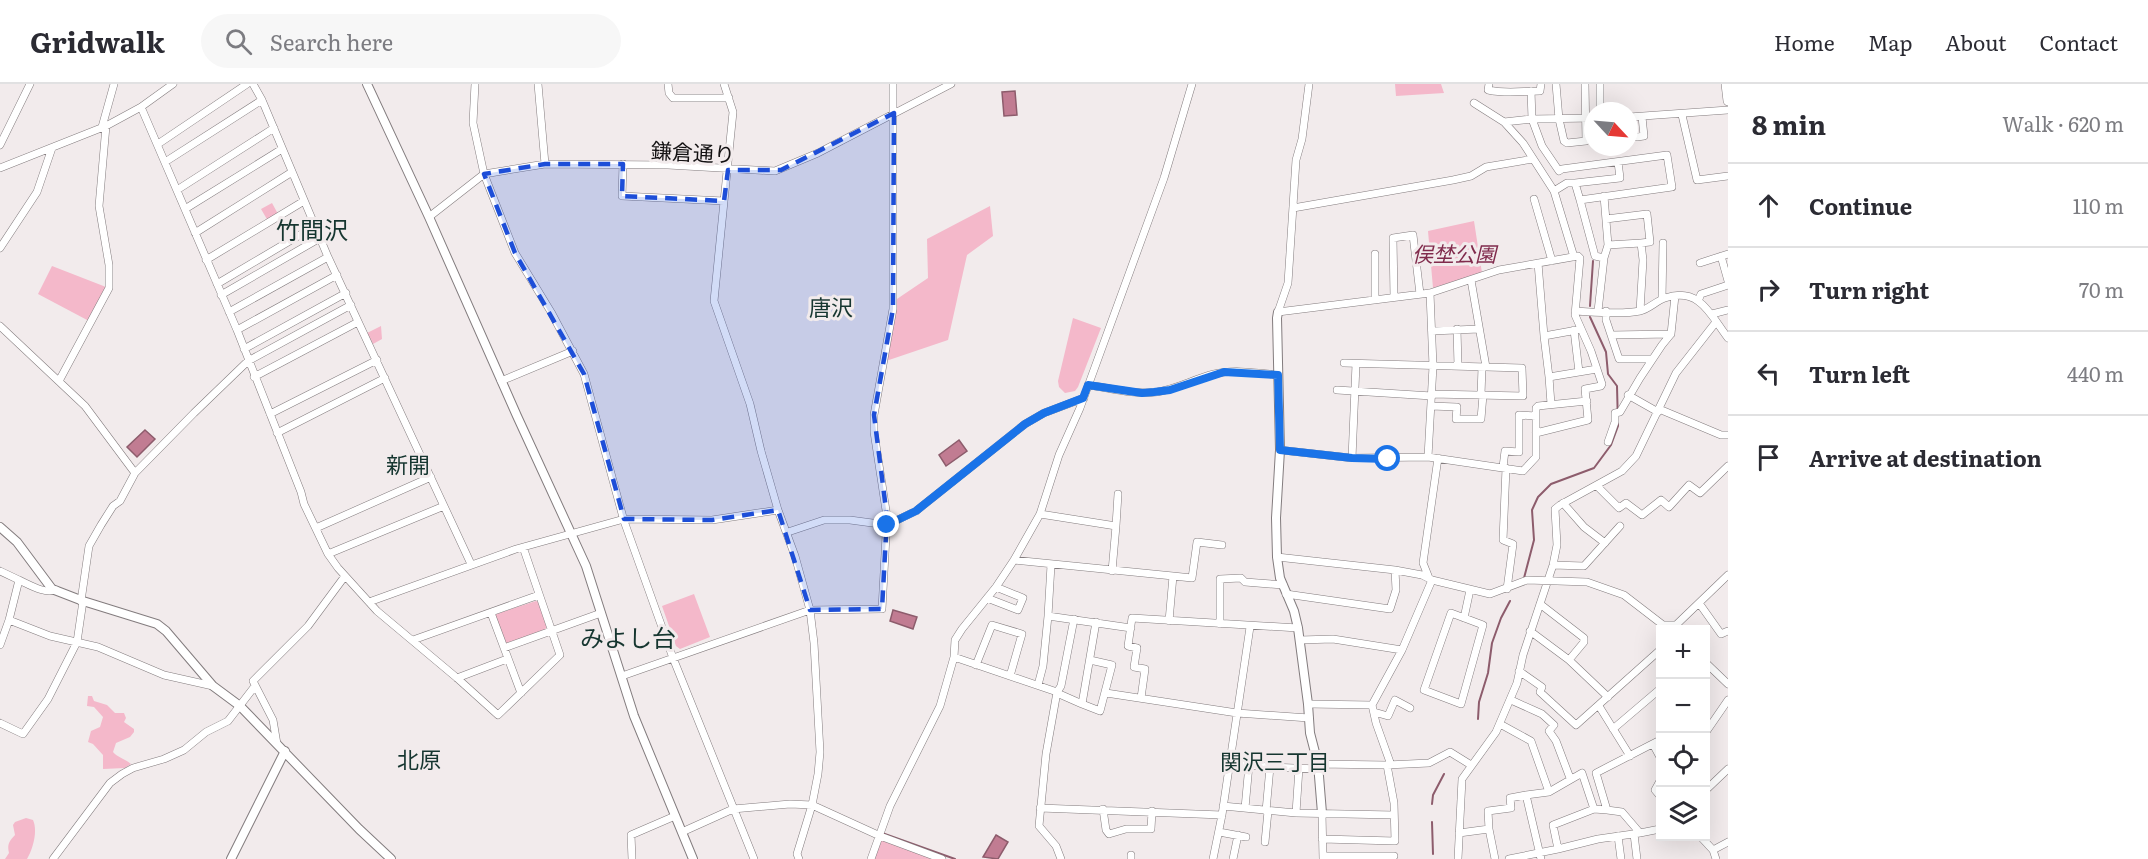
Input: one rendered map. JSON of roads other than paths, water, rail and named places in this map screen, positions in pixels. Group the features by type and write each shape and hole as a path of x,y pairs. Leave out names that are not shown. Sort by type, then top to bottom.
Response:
{"main road":[{"path":"1726,84 1728,101"}],"street":[{"path":"0,145 30,84"},
{"path":"59,381 109,288 109,265 99,206 104,126 114,84"},
{"path":"0,168 104,126 141,107 173,84"},
{"path":"158,144 247,84"},
{"path":"253,84 328,257 471,564"},
{"path":"366,84 429,217 586,566 642,738 693,859"},
{"path":"475,84 473,123 484,174 515,253 573,351 584,374 624,519 673,658 754,859"},
{"path":"538,84 545,164"},
{"path":"668,84 669,93 673,98 729,98"},
{"path":"724,84 733,112 714,301 750,404 760,451 778,510 788,532 810,610 814,643 820,734 818,774 812,805 797,854 799,859"},
{"path":"622,676 810,610 882,609 887,525 874,432 874,415 892,309 893,84"},
{"name":"鎌倉通り","path":"429,217 484,174 545,164 623,164 770,172 781,170 951,84"},
{"path":"871,859 890,806 940,706 954,657 956,640 1014,560 1040,514 1059,455 1088,385 1169,162 1192,84"},
{"path":"1309,84 1302,139 1296,160 1288,284 1276,318 1280,450 1276,518 1277,557 1282,585 1298,628 1310,734 1318,766 1323,858 1394,858 1394,803 1389,765 1373,708 1402,650 1431,579 1423,563 1438,458"},
{"path":"1489,84 1488,90 1504,93 1515,90 1540,91 1541,84"},
{"path":"1556,84 1564,141 1567,143 1584,141"},
{"path":"1585,84 1587,102"},
{"path":"1600,84 1600,102"},
{"path":"1531,91 1532,119 1542,146 1559,171 1571,183 1580,200 1595,256 1604,258"},
{"path":"165,162 261,100"},
{"path":"1474,103 1512,129 1554,191 1574,257"},
{"path":"141,107 237,330 304,504 328,554 377,611 498,715 560,655 523,547"},
{"path":"1638,117 1728,110"},
{"path":"1682,115 1697,180 1728,176"},
{"path":"1638,137 1644,136 1642,117"},
{"path":"1504,122 1584,118"},
{"path":"177,190 274,128"},
{"path":"0,248 37,192 52,148"},
{"path":"185,209 282,149"},
{"path":"1559,171 1667,155 1672,187 1580,200"},
{"path":"1293,208 1453,180 1471,176 1486,166 1533,159"},
{"path":"1554,191 1571,183 1620,178 1618,162"},
{"path":"623,164 622,196 724,201"},
{"path":"195,233 292,172"},
{"path":"1604,196 1608,246 1604,258 1602,311 1619,359 1652,359"},
{"path":"1534,199 1552,261"},
{"path":"206,260 304,201"},
{"path":"1606,219 1647,214 1650,242 1608,246"},
{"path":"217,284 315,226"},
{"path":"1394,297 1393,238 1413,235 1420,294"},
{"path":"221,295 320,238"},
{"path":"1640,311 1641,243"},
{"path":"1662,299 1663,243"},
{"path":"1375,254 1375,300"},
{"path":"1698,301 1701,294 1728,283 1724,255 1700,263"},
{"path":"1278,312 1430,293 1499,270 1578,256 1580,258 1575,312 1578,329 1579,372"},
{"path":"229,312 328,257"},
{"path":"1538,263 1551,404"},
{"path":"237,330 337,275"},
{"path":"1431,406 1457,407 1456,419 1481,419 1484,367 1471,280"},
{"path":"244,349 345,293"},
{"path":"1428,457 1433,366 1430,293"},
{"path":"1608,442 1615,422 1615,413 1618,413 1652,359 1671,334 1675,296"},
{"path":"1575,312 1640,311 1662,299 1688,296 1705,305 1728,338"},
{"path":"0,723 23,734 48,699 77,642 89,546 113,506 120,501 135,473 248,361 351,305"},
{"path":"1712,314 1728,310"},
{"path":"254,378 358,322"},
{"path":"1458,859 1461,785 1465,773 1493,737 1511,700 1530,631 1553,565 1557,545 1555,509 1622,471 1636,456 1676,373 1716,322"},
{"path":"0,326 85,406 135,473"},
{"path":"1432,331 1479,328"},
{"path":"1457,329 1458,366"},
{"path":"1544,336 1578,329"},
{"path":"1536,434 1588,420 1585,389 1602,384 1578,329"},
{"path":"1611,334 1671,334"},
{"path":"501,381 573,351"},
{"path":"270,414 377,360"},
{"path":"1337,390 1432,395 1523,396 1522,368 1344,363"},
{"path":"1352,458 1356,364"},
{"path":"1549,377 1597,369"},
{"path":"1088,385 1142,393 1170,390 1224,372 1278,375"},
{"path":"277,433 385,378"},
{"path":"1628,395 1721,435 1728,435"},
{"path":"788,532 824,520 850,520 887,525 916,511 1025,424 1044,413 1083,398"},
{"path":"1280,450 1352,458 1428,457 1523,471 1536,458 1538,406 1587,401"},
{"path":"1507,589 1513,544 1503,540 1505,451 1519,452 1519,416 1536,416"},
{"path":"1597,486 1619,508 1626,502 1642,515 1660,500 1669,507 1689,485 1700,493 1728,466"},
{"path":"316,528 430,477"},
{"path":"1112,571 1118,494"},
{"path":"1563,503 1584,527 1605,543"},
{"path":"328,554 444,506"},
{"path":"369,602 523,547 624,519 712,520 778,510"},
{"path":"1040,514 1116,526"},
{"path":"1553,565 1584,566 1620,526"},
{"path":"0,527 17,543 50,586 56,590 82,601 157,624 166,631 213,686 240,706 391,859"},
{"path":"1014,560 1051,566 1192,578 1197,542 1221,545"},
{"path":"1277,557 1395,570 1490,594 1527,580 1576,581 1596,584 1624,595 1663,625"},
{"path":"1038,685 1048,616 1051,566"},
{"path":"1286,594 1390,609 1396,590 1395,570"},
{"path":"0,571 50,592 56,590"},
{"path":"1681,625 1698,603 1728,575"},
{"path":"277,744 273,720 255,686 255,679 294,641 345,576"},
{"path":"1169,621 1173,576"},
{"path":"1220,624 1220,579 1241,578 1245,582 1282,585"},
{"path":"0,645 19,580"},
{"path":"987,598 1018,610 1023,598 996,587"},
{"path":"1464,618 1470,590"},
{"path":"413,640 539,596"},
{"path":"1698,603 1721,634 1728,631"},
{"path":"1540,604 1584,638 1584,642 1569,660"},
{"path":"491,613 521,693"},
{"path":"1451,613 1464,618 1483,625 1461,704 1424,690 1451,613"},
{"path":"504,648 601,614"},
{"path":"1048,616 1131,628"},
{"path":"1141,698 1145,669 1134,667 1137,648 1128,646 1132,618 1250,627 1298,628"},
{"path":"1061,859 1056,846 1039,826 1046,754 1074,619"},
{"path":"9,620 50,636 98,647 164,675 213,686"},
{"path":"1082,704 1096,622"},
{"path":"976,665 992,624 1022,634 1010,676"},
{"path":"1213,859 1250,627"},
{"path":"1530,631 1569,660 1608,697"},
{"path":"1300,640 1332,639 1402,650"},
{"path":"1519,671 1542,687 1540,692 1576,725 1656,654"},
{"path":"954,657 1038,685 1100,711 1112,664 1090,660"},
{"path":"457,678 507,659"},
{"path":"1710,667 1728,684"},
{"path":"53,859 110,783 133,768 164,759 184,750 206,732 228,721 255,686"},
{"path":"1613,729 1656,691"},
{"path":"1106,693 1237,713 1309,718"},
{"path":"1308,704 1373,708 1388,716 1395,700 1410,708"},
{"path":"1511,700 1542,714 1554,725 1549,731 1556,741 1570,778"},
{"path":"1710,726 1728,700"},
{"path":"1599,706 1630,756"},
{"path":"1500,724 1531,741 1549,792"},
{"path":"1607,810 1596,773 1656,742"},
{"path":"1653,744 1656,749"},
{"path":"231,859 285,751"},
{"path":"1229,763 1299,768 1389,765 1429,763 1450,752 1471,765"},
{"path":"1245,808 1250,765"},
{"path":"1265,842 1270,767"},
{"path":"1296,813 1299,768"},
{"path":"1710,786 1728,769"},
{"path":"1495,859 1488,811 1511,808 1510,798 1549,792 1582,773 1594,809"},
{"path":"1526,795 1540,856"},
{"path":"682,832 733,808 790,804 812,805 880,836 942,859"},
{"path":"1040,808 1152,811 1222,811 1245,808 1296,813 1394,815"},
{"path":"1103,809 1106,830 1109,834 1126,829 1151,829 1152,811"},
{"path":"1558,849 1553,825 1594,809 1607,810 1622,812 1637,833 1637,859"},
{"path":"632,859 631,835 675,816"},
{"path":"1459,833 1489,829"},
{"path":"1509,859 1540,856 1598,839 1656,830"},
{"path":"1219,832 1242,836 1233,859"},
{"path":"1618,836 1621,859"},
{"path":"1322,839 1395,841"},
{"path":"1704,841 1713,850 1716,859"},
{"path":"1713,850 1728,842"}],"waterway":[{"path":"1590,306 1593,261"},
{"path":"1524,578 1534,540 1532,510 1538,497 1551,484 1594,468 1611,445 1618,426 1617,386 1608,374 1606,352 1590,317"},
{"path":"1478,719 1479,702 1488,673 1492,643 1510,601"},
{"path":"1432,804 1433,795 1444,774"},
{"path":"1432,822 1433,854"},
{"path":"882,833 955,859"}],"district":[{"name":"竹間沢","path":"312,228"},
{"name":"唐沢","path":"831,306"},
{"name":"新開","path":"408,463"},
{"name":"みよし台","path":"628,636"},
{"name":"北原","path":"419,758"},
{"name":"関沢三丁目","path":"1275,760"}],"park label":[{"name":"俣埜公園","path":"1454,252"}]}
